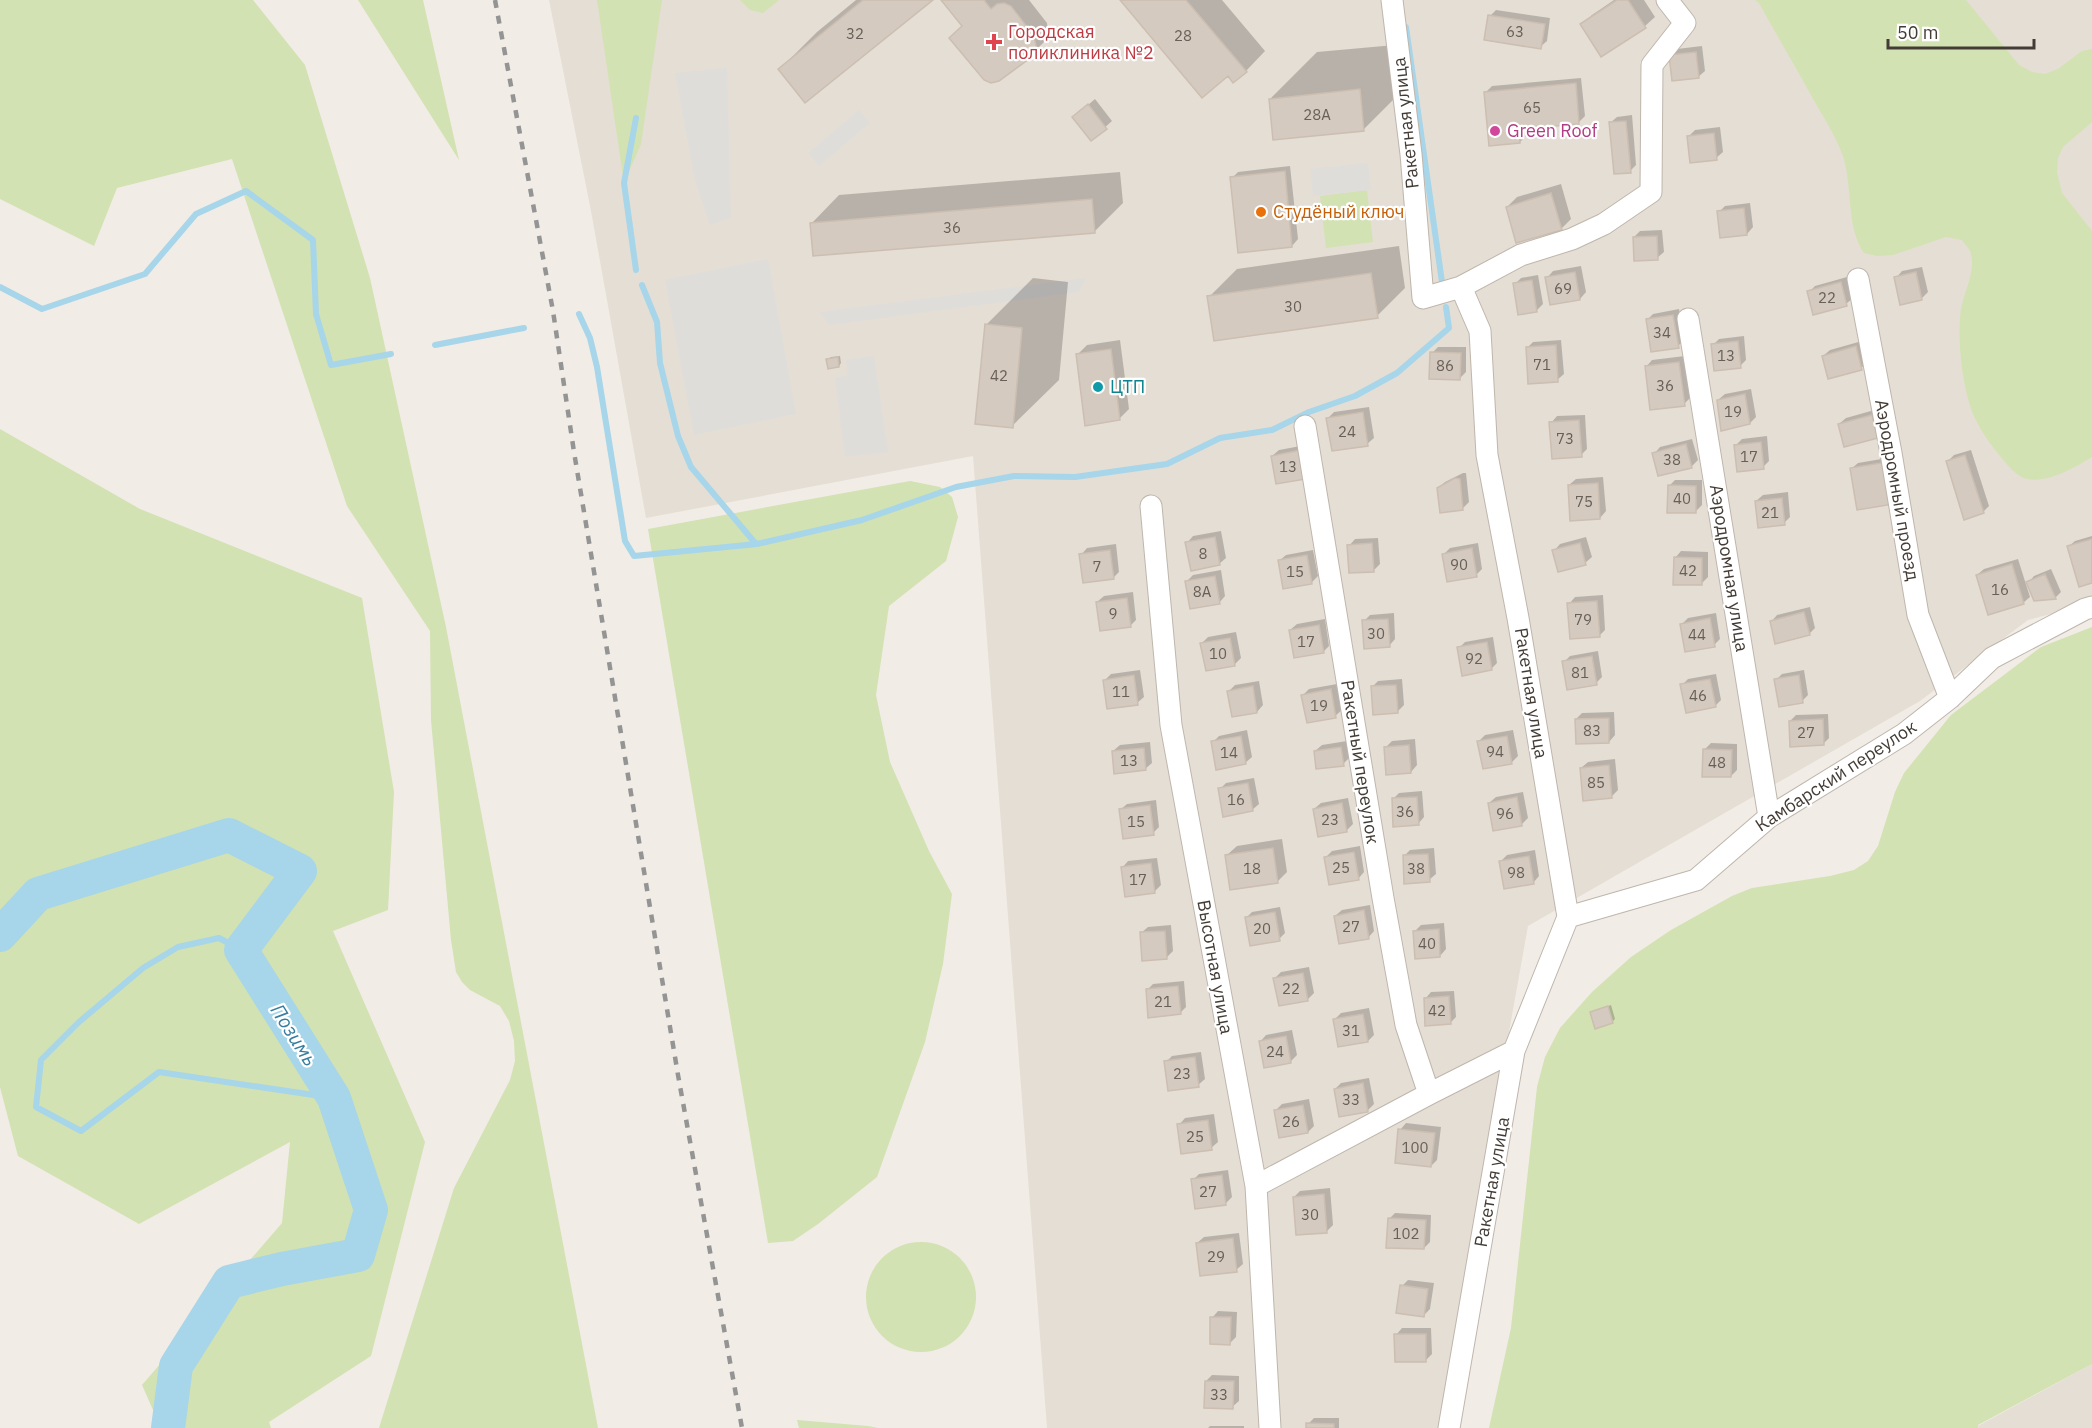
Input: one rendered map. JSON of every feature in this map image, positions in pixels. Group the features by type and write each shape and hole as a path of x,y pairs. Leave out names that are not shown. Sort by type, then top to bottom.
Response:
{"street":[{"name":"Ракетная улица","path":"1392,0 1411,154 1423,298 1461,287 1480,331 1487,455 1518,618 1568,917 1514,1051 1449,1428"},
{"path":"1461,287 1521,255 1572,239 1604,224 1651,192 1652,65 1685,23 1667,0"},
{"name":"Аэродромный проезд","path":"1858,279 1892,453 1918,615 1950,698"},
{"name":"Аэродромная улица","path":"1688,319 1769,817"},
{"name":"Ракетный переулок","path":"1305,426 1406,1025 1429,1094"},
{"name":"Высотная улица","path":"1150,506 1171,725 1256,1186 1270,1428"},
{"name":"Камбарский переулок","path":"1568,917 1696,880 1769,817 1904,734 1950,698 1992,658 2092,607"},
{"path":"1256,1186 1514,1051"}],"shaded area":[{"path":"549,0 2092,0 2092,603 2028,620 1920,701 1528,926 1438,1428 1047,1428 973,456 646,518 591,211"},
{"path":"727,68 731,218 710,225 695,180 675,73"},
{"path":"859,110 870,123 819,166 808,153"},
{"path":"1368,163 1371,190 1313,196 1310,169"},
{"path":"768,259 796,414 694,435 665,280"},
{"path":"1086,278 1079,292 829,325 820,312"},
{"path":"874,356 888,452 845,457 835,378 848,375 846,360"},
{"path":"2092,1364 2092,1428 1978,1428 1978,1426"}],"green space":[{"path":"0,0 253,0 305,65 370,278 446,627 598,1428 379,1428 454,1188 510,1080 515,1061 514,1041 509,1021 500,1006 470,990 456,972 451,940 431,720 430,631 347,506 232,159 117,188 94,246 0,199"},
{"path":"358,0 423,0 459,160"},
{"path":"597,0 662,0 641,144 624,183"},
{"path":"740,0 779,0 763,13 750,10"},
{"path":"1755,0 1966,0 2019,65 2032,72 2045,74 2058,69 2082,51 2092,49 2092,122 2063,147 2058,158 2057,172 2062,193 2092,231 2092,457 2059,474 2032,480 2014,471 1992,446 1973,414 1961,362 1960,321 1971,273 1970,251 1962,240 1946,237 1893,255 1877,256 1864,253 1858,243 1852,219 1846,168 1840,148 1759,3"},
{"path":"1367,190 1373,242 1326,248 1320,196"},
{"path":"0,429 140,509 362,598 394,792 388,910 333,931 425,1142 371,1356 269,1422 271,1428 161,1428 142,1385 282,1223 290,1142 139,1224 18,1156 0,1087"},
{"path":"910,481 940,487 952,497 958,517 946,561 889,606 876,695 890,762 929,851 952,894 943,964 925,1042 877,1177 793,1241 768,1243 648,529"},
{"path":"2092,627 2092,1364 1978,1425 1978,1428 1489,1428 1511,1328 1537,1087 1545,1057 1560,1028 1592,992 1631,957 1671,930 1732,896 1752,888 1854,870 1868,861 1878,846 1895,792 1904,773 1951,715 2041,647"},
{"path":"921,1242 942,1246 960,1258 972,1276 976,1297 972,1318 960,1336 942,1348 921,1352 900,1348 882,1336 870,1318 866,1297 870,1276 882,1258 900,1246"},
{"path":"797,1420 868,1426 878,1428 799,1428"}],"building":[{"path":"863,0 933,0 805,103 778,69"},
{"name":"Городская поликлиника №2","path":"941,0 984,0 991,9 997,4 1004,3 1011,6 1034,36 1036,46 1033,56 999,81 991,83 984,80 949,38 962,26"},
{"path":"1120,0 1186,0 1247,72 1233,83 1228,76 1202,98"},
{"path":"1617,0 1628,0 1646,28 1601,57 1580,24"},
{"path":"1488,15 1545,24 1541,49 1484,40"},
{"path":"1696,52 1699,78 1672,81 1669,55"},
{"path":"1576,83 1579,124 1519,129 1520,143 1489,146 1484,92"},
{"path":"1360,89 1364,131 1273,140 1269,99"},
{"path":"1088,104 1107,129 1091,141 1072,117"},
{"path":"1626,121 1631,173 1614,174 1609,122"},
{"path":"1714,133 1717,160 1690,163 1687,136"},
{"name":"Студёный ключ","path":"1285,171 1292,247 1238,253 1230,177"},
{"path":"1551,193 1562,230 1516,243 1506,207"},
{"path":"1092,199 1095,233 813,256 810,223"},
{"path":"1744,208 1747,235 1720,238 1717,211"},
{"path":"1657,236 1658,260 1634,261 1633,237"},
{"path":"1575,272 1580,300 1550,305 1545,277"},
{"path":"1916,272 1922,300 1900,305 1894,277"},
{"path":"1371,273 1378,318 1214,341 1207,296"},
{"path":"1532,280 1537,312 1518,315 1513,283"},
{"path":"1841,282 1847,306 1813,315 1807,291"},
{"path":"1673,315 1679,348 1651,352 1646,319"},
{"path":"985,324 1022,328 1013,428 975,424"},
{"path":"1738,341 1741,368 1714,371 1711,344"},
{"path":"1556,345 1558,382 1528,384 1526,347"},
{"path":"1856,346 1862,370 1828,379 1822,356"},
{"name":"ЦТП","path":"1111,349 1120,420 1085,426 1076,354"},
{"path":"1430,352 1461,353 1460,380 1429,379"},
{"path":"838,357 839,367 828,369 826,359"},
{"path":"1679,362 1685,406 1650,410 1645,366"},
{"path":"1745,394 1750,424 1721,431 1717,400"},
{"path":"1363,412 1368,446 1332,451 1326,418"},
{"path":"1872,415 1878,438 1844,447 1838,424"},
{"path":"1579,420 1582,457 1552,459 1549,422"},
{"path":"1761,442 1764,469 1737,472 1734,445"},
{"path":"1686,444 1692,468 1658,476 1652,453"},
{"path":"1301,450 1306,479 1276,484 1271,456"},
{"path":"1965,455 1984,513 1964,520 1946,461"},
{"path":"1887,462 1894,504 1857,510 1850,468"},
{"path":"1455,478 1460,479 1463,510 1440,513 1437,488"},
{"path":"1598,483 1600,519 1570,521 1568,485"},
{"path":"1668,485 1696,486 1696,513 1667,513"},
{"path":"1782,498 1785,525 1758,528 1755,501"},
{"path":"1215,537 1220,565 1191,571 1185,542"},
{"path":"2092,539 2092,583 2079,587 2067,546"},
{"path":"1372,543 1374,572 1349,573 1347,545"},
{"path":"1580,543 1586,565 1558,572 1552,550"},
{"path":"1472,548 1477,577 1447,582 1442,554"},
{"path":"1110,550 1114,579 1083,583 1079,554"},
{"path":"1307,555 1312,584 1283,589 1278,560"},
{"path":"1674,557 1702,558 1702,585 1673,585"},
{"path":"2012,564 2024,604 1988,615 1976,575"},
{"path":"2045,574 2056,599 2034,601 2026,582"},
{"path":"1215,576 1220,604 1190,609 1185,581"},
{"path":"1127,598 1131,627 1100,631 1096,602"},
{"path":"1597,601 1600,637 1570,639 1567,603"},
{"path":"1804,612 1810,635 1775,644 1770,621"},
{"path":"1710,618 1715,647 1685,652 1680,624"},
{"path":"1388,619 1390,647 1364,649 1362,620"},
{"path":"1319,625 1324,653 1294,658 1289,630"},
{"path":"1230,638 1235,666 1206,671 1200,643"},
{"path":"1487,642 1492,670 1462,676 1457,647"},
{"path":"1592,656 1597,685 1567,690 1562,661"},
{"path":"1134,675 1138,705 1107,709 1103,680"},
{"path":"1799,675 1803,703 1779,707 1774,679"},
{"path":"1710,679 1716,707 1686,713 1680,684"},
{"path":"1396,685 1398,713 1373,715 1371,686"},
{"path":"1253,686 1257,713 1232,717 1227,691"},
{"path":"1331,689 1336,718 1307,723 1301,695"},
{"path":"1609,718 1609,743 1576,744 1575,719"},
{"path":"1823,719 1824,745 1790,747 1789,721"},
{"path":"1241,736 1246,764 1216,770 1211,741"},
{"path":"1507,736 1512,764 1483,769 1477,741"},
{"path":"1409,745 1411,773 1386,775 1384,747"},
{"path":"1341,747 1344,766 1316,769 1314,751"},
{"path":"1144,748 1146,770 1114,774 1112,751"},
{"path":"1703,749 1732,750 1731,777 1702,777"},
{"path":"1609,765 1612,798 1583,801 1580,768"},
{"path":"1248,783 1253,811 1223,817 1218,788"},
{"path":"1417,797 1419,825 1393,827 1392,798"},
{"path":"1517,797 1522,826 1493,831 1488,803"},
{"path":"1342,803 1347,832 1318,837 1313,809"},
{"path":"1150,805 1154,835 1123,839 1119,809"},
{"path":"1273,848 1278,883 1230,890 1225,855"},
{"path":"1354,852 1359,880 1329,885 1324,857"},
{"path":"1428,854 1430,882 1404,884 1403,855"},
{"path":"1529,856 1534,884 1504,889 1499,861"},
{"path":"1151,863 1155,893 1125,897 1121,867"},
{"path":"1364,910 1369,939 1339,944 1334,916"},
{"path":"1275,912 1280,941 1250,946 1245,917"},
{"path":"1439,929 1440,957 1415,959 1413,931"},
{"path":"1165,931 1167,959 1142,961 1140,932"},
{"path":"1303,973 1308,1001 1279,1006 1273,978"},
{"path":"1178,986 1181,1014 1148,1018 1146,989"},
{"path":"1449,996 1451,1024 1425,1026 1424,998"},
{"path":"1608,1006 1613,1023 1595,1029 1590,1012"},
{"path":"1363,1014 1368,1042 1338,1047 1333,1019"},
{"path":"1286,1036 1291,1063 1264,1068 1259,1041"},
{"path":"1195,1057 1199,1087 1168,1091 1164,1061"},
{"path":"1363,1083 1368,1112 1339,1117 1334,1089"},
{"path":"1303,1105 1308,1133 1279,1138 1274,1110"},
{"path":"1208,1120 1212,1150 1181,1154 1177,1124"},
{"path":"1398,1129 1435,1133 1431,1167 1395,1163"},
{"path":"1222,1175 1226,1205 1195,1209 1191,1179"},
{"path":"1324,1194 1327,1233 1296,1235 1293,1197"},
{"path":"1388,1218 1426,1220 1424,1249 1386,1248"},
{"path":"1233,1238 1237,1272 1200,1276 1196,1243"},
{"path":"1400,1285 1428,1289 1424,1317 1396,1313"},
{"path":"1210,1317 1231,1317 1230,1345 1210,1344"},
{"path":"1394,1334 1426,1334 1426,1362 1395,1362"},
{"path":"1205,1381 1234,1381 1233,1409 1204,1408"},
{"path":"1306,1423 1334,1424 1334,1428 1306,1428"}],"waterway":[{"path":"1406,27 1442,282"},
{"path":"636,118 624,183 636,270"},
{"path":"0,287 42,309 145,274 196,214 246,191 313,240 316,314 331,365 391,354"},
{"path":"642,285 657,322 660,363 678,436 691,467 756,544"},
{"path":"579,314 590,338 597,367 625,541 634,556 757,544 862,520 956,487 1014,476 1075,477 1167,464 1220,438 1272,430 1309,412 1355,396 1397,373 1449,328 1446,307"},
{"path":"435,345 524,328"},
{"name":"Позимь","path":"0,935 38,894 229,835 300,871 241,950 334,1098 371,1210 358,1255 282,1269 229,1282 176,1366 168,1428"},
{"path":"241,950 219,938 178,947 143,968 79,1022 41,1060 36,1107 81,1131 159,1072 334,1098"}],"railway":[{"path":"495,0 553,311 574,452 678,1075 742,1428"}],"place":[{"name":"Городская поликлиника №2","path":"994,42"},
{"name":"Green Roof","path":"1495,131"},
{"name":"Студёный ключ","path":"1261,212"},
{"name":"ЦТП","path":"1098,387"}]}
